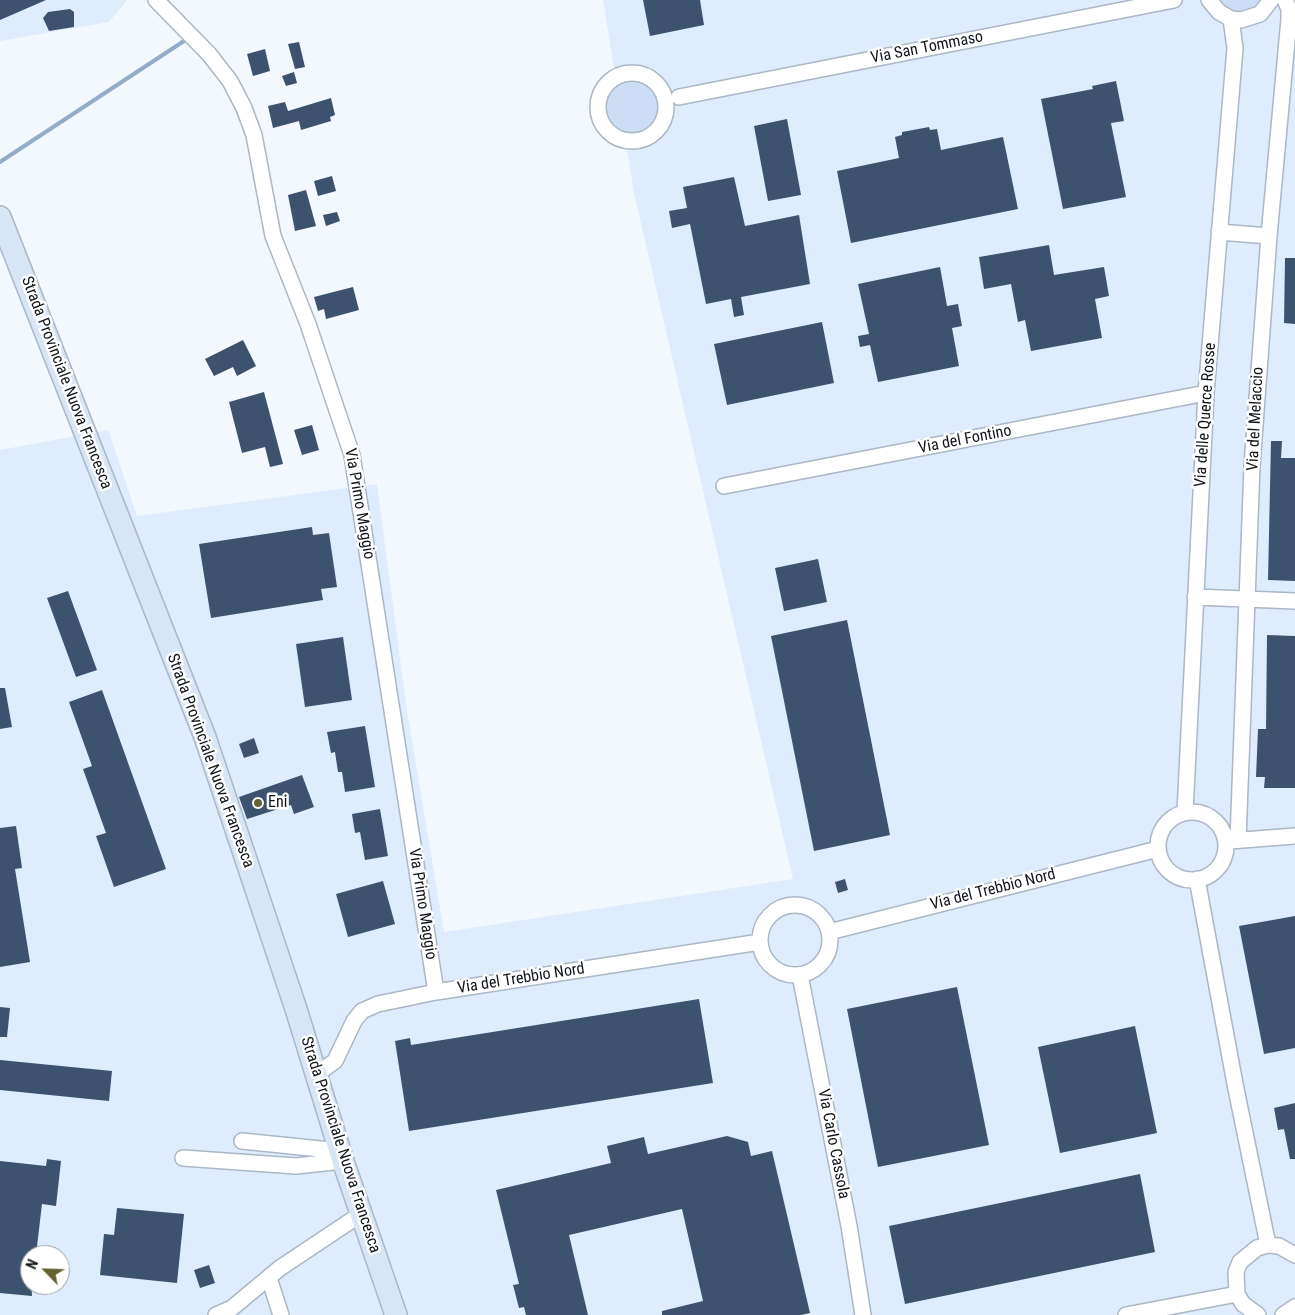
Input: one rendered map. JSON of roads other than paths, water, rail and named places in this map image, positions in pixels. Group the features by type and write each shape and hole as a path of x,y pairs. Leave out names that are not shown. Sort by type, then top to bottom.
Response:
{"main road":[{"name":"Strada Provinciale Nuova Francesca","path":"0,217 205,737 318,1074 342,1156 396,1315"}],"street":[{"name":"Via Primo Maggio","path":"156,0 209,54 230,81 244,108 254,135 273,236 308,324 352,455 436,992"},
{"name":"Via San Tommaso","path":"679,97 1174,0"},
{"path":"1209,0 1219,12 1231,19 1247,20 1260,14 1271,0"},
{"name":"Via del Melaccio","path":"1232,841 1247,599 1252,466 1268,236 1289,18 1289,8 1285,0"},
{"name":"Via delle Querce Rosse","path":"1185,812 1206,394 1235,48 1231,19"},
{"path":"1235,48 1247,20"},
{"path":"661,90 679,97 665,111 656,130 648,137 632,141 617,138 608,132 599,112 599,101 603,90 611,81 621,76 632,74 644,76 654,81 661,90 665,100 665,111"},
{"path":"1219,232 1268,236"},
{"name":"Via del Fontino","path":"724,486 1206,394"},
{"path":"1195,597 1295,601"},
{"path":"1185,812 1209,816 1232,841 1219,866 1207,876 1197,880 1186,880 1176,876 1160,860 1158,849 1163,828 1170,820 1185,812"},
{"path":"1232,841 1295,836"},
{"name":"Via del Trebbio Nord","path":"829,932 1158,849"},
{"path":"1197,880 1235,1084 1268,1245"},
{"path":"790,905 810,908 825,922 829,932 830,943 827,955 811,971 800,974 781,972 773,967 766,960 760,942 765,922 772,914 790,905"},
{"name":"Via del Trebbio Nord","path":"318,1074 335,1061 354,1021 362,1011 378,1004 436,992 760,942"},
{"name":"Via Carlo Cassola","path":"800,974 849,1226 863,1315"},
{"path":"242,1141 342,1156"},
{"path":"183,1158 296,1166 342,1156"},
{"path":"216,1315 232,1308 269,1278 361,1214"},
{"path":"1258,1315 1242,1304 1237,1294 1235,1278 1240,1262 1252,1251 1268,1245 1279,1246 1295,1255"},
{"path":"269,1278 281,1315"},
{"path":"1126,1315 1237,1294"},
{"path":"1283,1315 1295,1308"}],"waterway":[{"path":"0,162 184,41"}],"place":[{"name":"Eni","path":"258,803"}]}
